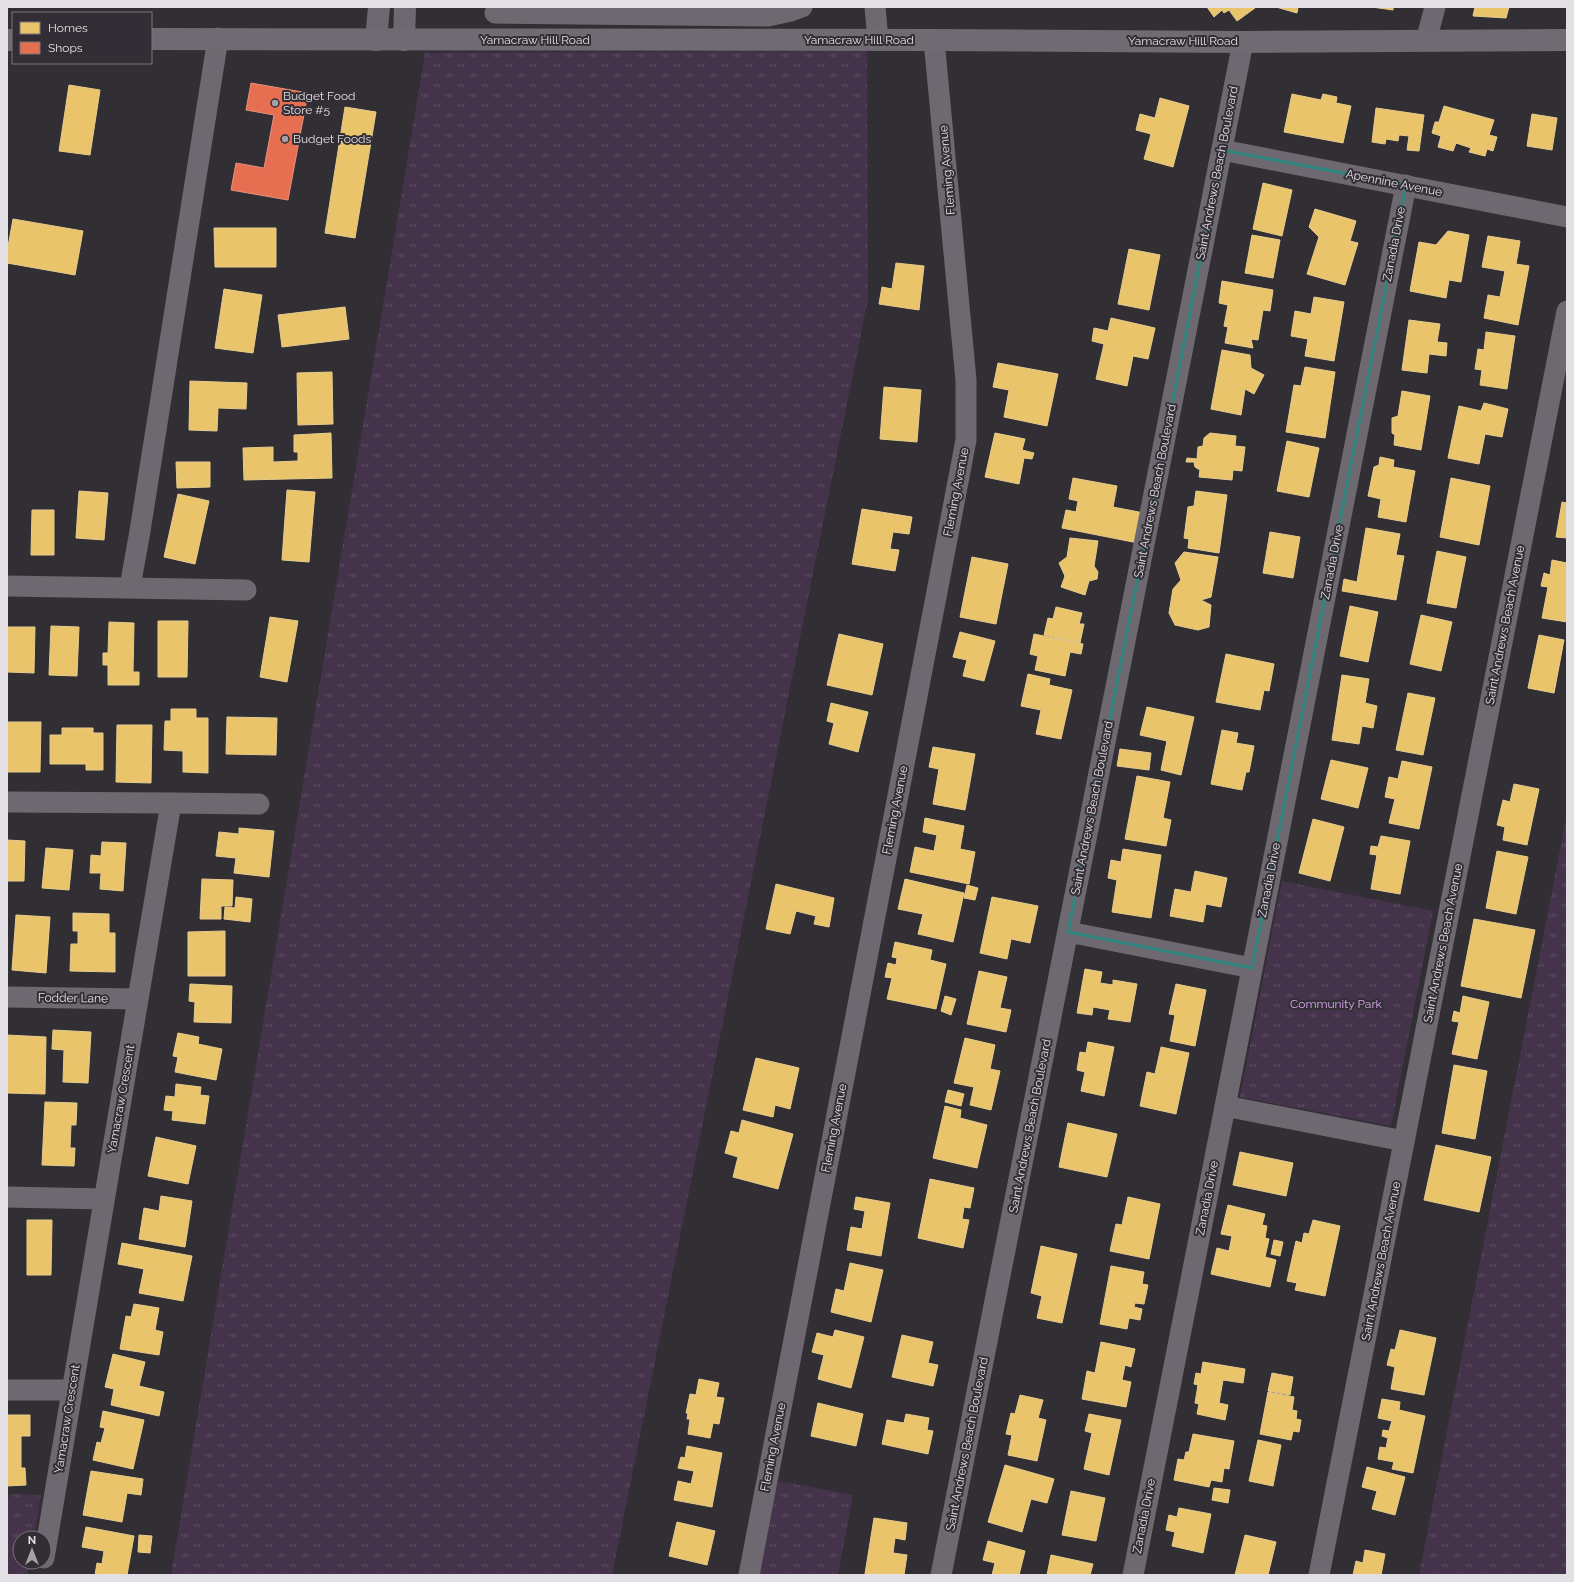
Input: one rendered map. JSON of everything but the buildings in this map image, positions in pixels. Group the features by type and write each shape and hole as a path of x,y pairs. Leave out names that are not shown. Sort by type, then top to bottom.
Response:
{"main road":[{"name":"Yamacraw Hill Road","path":"152,39 1243,42 1567,40"}],"street":[{"path":"376,40 380,7"},
{"path":"404,40 405,7"},
{"path":"495,13 768,16 802,7"},
{"path":"875,7 878,40"},
{"path":"1426,41 1435,7"},
{"path":"130,587 218,38"},
{"name":"Fleming Avenue","path":"749,1575 966,440 966,380 934,40"},
{"name":"Saint Andrews Beach Boulevard","path":"941,1575 1243,42"},
{"name":"Apennine Avenue","path":"1222,150 1567,217"},
{"name":"Zanadia Drive","path":"1133,1575 1406,185"},
{"name":"Saint Andrews Beach Avenue","path":"1319,1575 1567,311"},
{"path":"7,586 246,590"},
{"path":"7,802 259,804"},
{"name":"Yamacraw Crescent","path":"49,1530 171,803"},
{"path":"1068,932 1252,968"},
{"name":"Fodder Lane","path":"7,998 138,999"},
{"path":"1225,1106 1404,1141"},
{"path":"7,1197 104,1199"},
{"path":"7,1390 72,1390"}],"highlighted area":[{"path":"1222,150 1406,185 1252,968 1068,932"}],"green space":[{"path":"867,51 868,299 612,1575 171,1575 425,53"},
{"path":"1567,814 1567,1575 1419,1575"},
{"name":"Community Park","path":"1282,881 1433,911 1391,1126 1240,1097"},
{"path":"778,1481 853,1495 838,1575 759,1575"},
{"path":"7,1494 41,1495 35,1530 12,1530 12,1570 28,1570 27,1575 7,1575"}],"place":[{"name":"Budget Food Store #5","path":"275,103"},
{"name":"Budget Foods","path":"285,139"}]}
